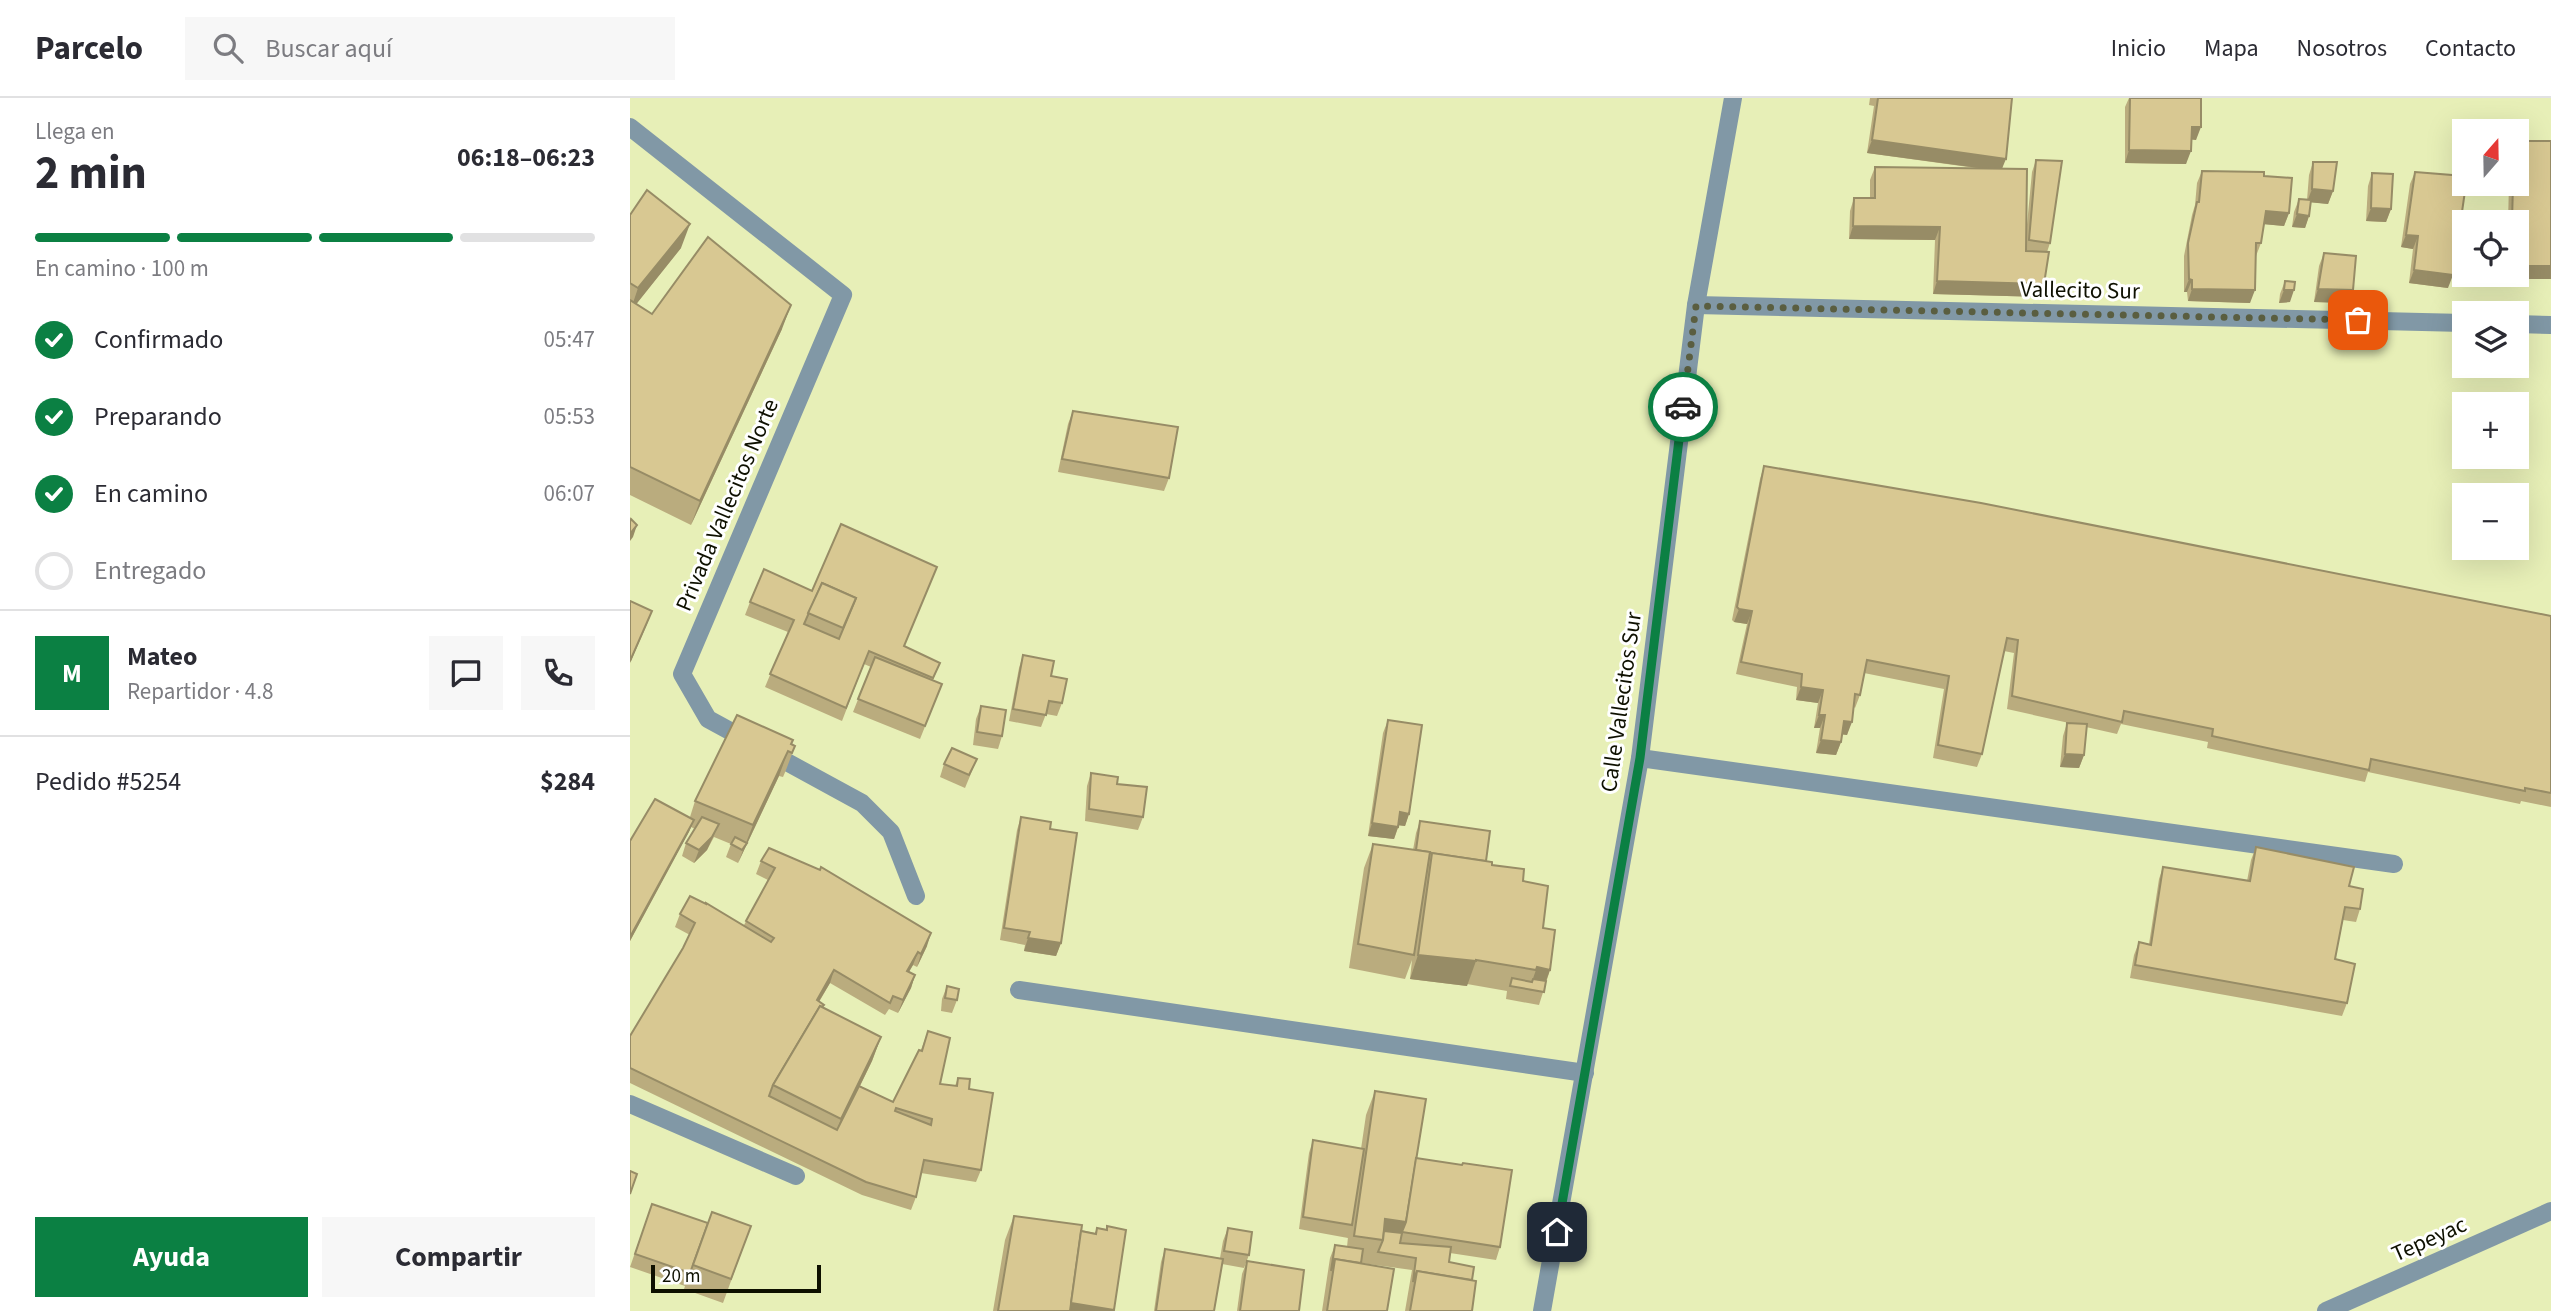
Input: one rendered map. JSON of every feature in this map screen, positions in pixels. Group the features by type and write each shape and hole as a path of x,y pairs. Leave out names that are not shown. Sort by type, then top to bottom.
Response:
{"street":[{"name":"Calle Vallecitos Sur","path":"1542,1311 1640,758 1696,306 1733,98"},
{"name":"Privada Vallecitos Norte","path":"630,127 843,295 682,674 708,719 862,803 891,832 916,896"},
{"name":"Vallecito Sur","path":"1696,306 2452,323"},
{"path":"2529,324 2551,325"},
{"path":"1640,758 2394,864"},
{"path":"1019,990 1585,1073"},
{"path":"630,1104 796,1176"},
{"name":"Tepeyac","path":"2326,1311 2551,1211"}],"building":[{"path":"1878,98 2012,98 2006,159 1872,140"},
{"path":"2130,98 2201,98 2201,127 2192,127 2191,151 2129,150"},
{"path":"2529,141 2551,141 2551,266 2529,266 2529,210 2512,210 2513,196 2529,196"},
{"path":"2036,160 2062,161 2050,243 2029,240"},
{"path":"2313,162 2337,162 2333,191 2312,189"},
{"path":"1875,167 2027,169 2026,251 2049,252 2044,284 1937,281 1940,227 1853,226 1854,198 1875,198"},
{"path":"2202,171 2264,172 2264,176 2292,178 2289,213 2266,211 2261,243 2256,243 2255,290 2192,289 2192,280 2189,279 2188,243 2199,202"},
{"path":"2415,172 2452,175 2452,196 2464,196 2462,210 2452,210 2452,275 2414,270 2418,236 2406,235"},
{"path":"2372,173 2393,174 2391,209 2371,208"},
{"path":"647,190 690,224 638,288 630,283 630,215"},
{"path":"2299,199 2311,200 2309,216 2297,214"},
{"path":"708,237 791,305 700,501 630,467 630,300 652,314"},
{"path":"2324,253 2356,256 2353,290 2318,289"},
{"path":"2285,281 2295,282 2294,290 2284,290"},
{"path":"1073,411 1178,427 1169,478 1062,459"},
{"path":"1764,466 1981,503 2551,616 2551,793 2525,788 2525,791 2371,759 2369,770 2212,736 2213,729 2124,711 2122,722 2012,696 2018,640 2007,638 1982,754 1938,745 1949,676 1867,660 1860,695 1855,694 1852,722 1844,721 1841,742 1821,740 1825,715 1819,715 1823,690 1801,687 1802,674 1741,662 1752,611 1737,607"},
{"path":"631,519 637,525 630,534 630,522"},
{"path":"841,524 937,567 904,646 940,663 933,678 869,651 846,708 770,674 794,620 750,602 764,569 812,591","holes":["822,583 856,598 839,639 804,624"]},
{"path":"822,583 856,598 843,628 808,613"},
{"path":"630,601 652,611 630,661"},
{"path":"1023,655 1054,661 1051,676 1067,679 1062,703 1049,701 1046,715 1013,709"},
{"path":"875,657 942,684 925,726 858,699"},
{"path":"981,706 1006,710 1002,736 977,732"},
{"path":"737,715 793,740 791,744 795,746 792,753 788,751 753,825 695,801"},
{"path":"1388,720 1422,725 1409,814 1400,812 1398,827 1372,823"},
{"path":"2067,723 2087,724 2084,755 2065,754"},
{"path":"952,748 977,759 969,775 944,764"},
{"path":"1091,773 1118,777 1117,784 1147,787 1143,817 1089,809"},
{"path":"655,799 694,820 630,937 630,841"},
{"path":"702,817 719,824 712,837 699,850 686,843"},
{"path":"1021,817 1051,822 1050,829 1077,833 1061,943 1028,938 1030,932 1004,928"},
{"path":"1420,821 1490,831 1486,861 1416,850"},
{"path":"735,837 747,843 742,850 731,844"},
{"path":"1373,844 1430,852 1414,955 1358,944"},
{"path":"2256,847 2354,867 2349,886 2363,889 2360,909 2345,907 2335,959 2355,964 2347,1003 2135,965 2139,942 2151,945 2163,867 2250,881"},
{"path":"769,848 820,870 821,867 931,933 921,954 918,952 907,971 915,975 903,1000 893,996 890,1003 834,970 817,1000 824,1005 820,1006 769,1096 837,1130 859,1086 893,1102 919,1050 922,1051 928,1031 950,1038 940,1084 957,1086 958,1078 970,1079 969,1089 993,1093 981,1170 924,1160 916,1197 866,1182 630,1068 630,1036 695,923 680,914 690,896 771,942 774,938 746,921 775,868 761,861","holes":["896,1108 932,1119 931,1125 895,1111"]},
{"path":"1432,853 1524,869 1523,881 1548,886 1543,928 1555,930 1550,970 1418,955"},
{"path":"1512,978 1532,982 1533,979 1546,981 1544,992 1510,986"},
{"path":"947,986 959,989 957,1000 945,998"},
{"path":"820,1006 881,1037 841,1119 773,1085"},
{"path":"1375,1091 1426,1099 1406,1222 1385,1219 1383,1240 1354,1236"},
{"path":"1313,1140 1364,1149 1352,1225 1303,1217"},
{"path":"1416,1158 1512,1170 1500,1247 1402,1232"},
{"path":"630,1171 637,1174 630,1194"},
{"path":"652,1204 708,1223 690,1273 635,1254"},
{"path":"712,1212 751,1226 731,1279 693,1265"},
{"path":"1014,1216 1082,1225 1070,1311 998,1311"},
{"path":"1107,1226 1126,1230 1114,1310 1071,1303 1081,1231 1096,1234 1097,1228 1107,1230"},
{"path":"1228,1228 1252,1232 1249,1255 1224,1251"},
{"path":"1384,1231 1402,1233 1400,1243 1451,1247 1449,1262 1474,1267 1472,1280 1417,1271 1413,1282 1416,1258 1378,1252"},
{"path":"1335,1245 1363,1249 1361,1263 1335,1259 1331,1271"},
{"path":"1165,1249 1223,1259 1214,1311 1156,1311"},
{"path":"1335,1259 1394,1269 1387,1311 1327,1311"},
{"path":"1247,1261 1304,1270 1299,1311 1240,1311"},
{"path":"1417,1271 1476,1281 1472,1311 1410,1311"}],"way so far":[{"path":"1683,407 1696,306 2358,320"}],"route":[{"path":"1557,1232 1640,758 1683,407"}]}
